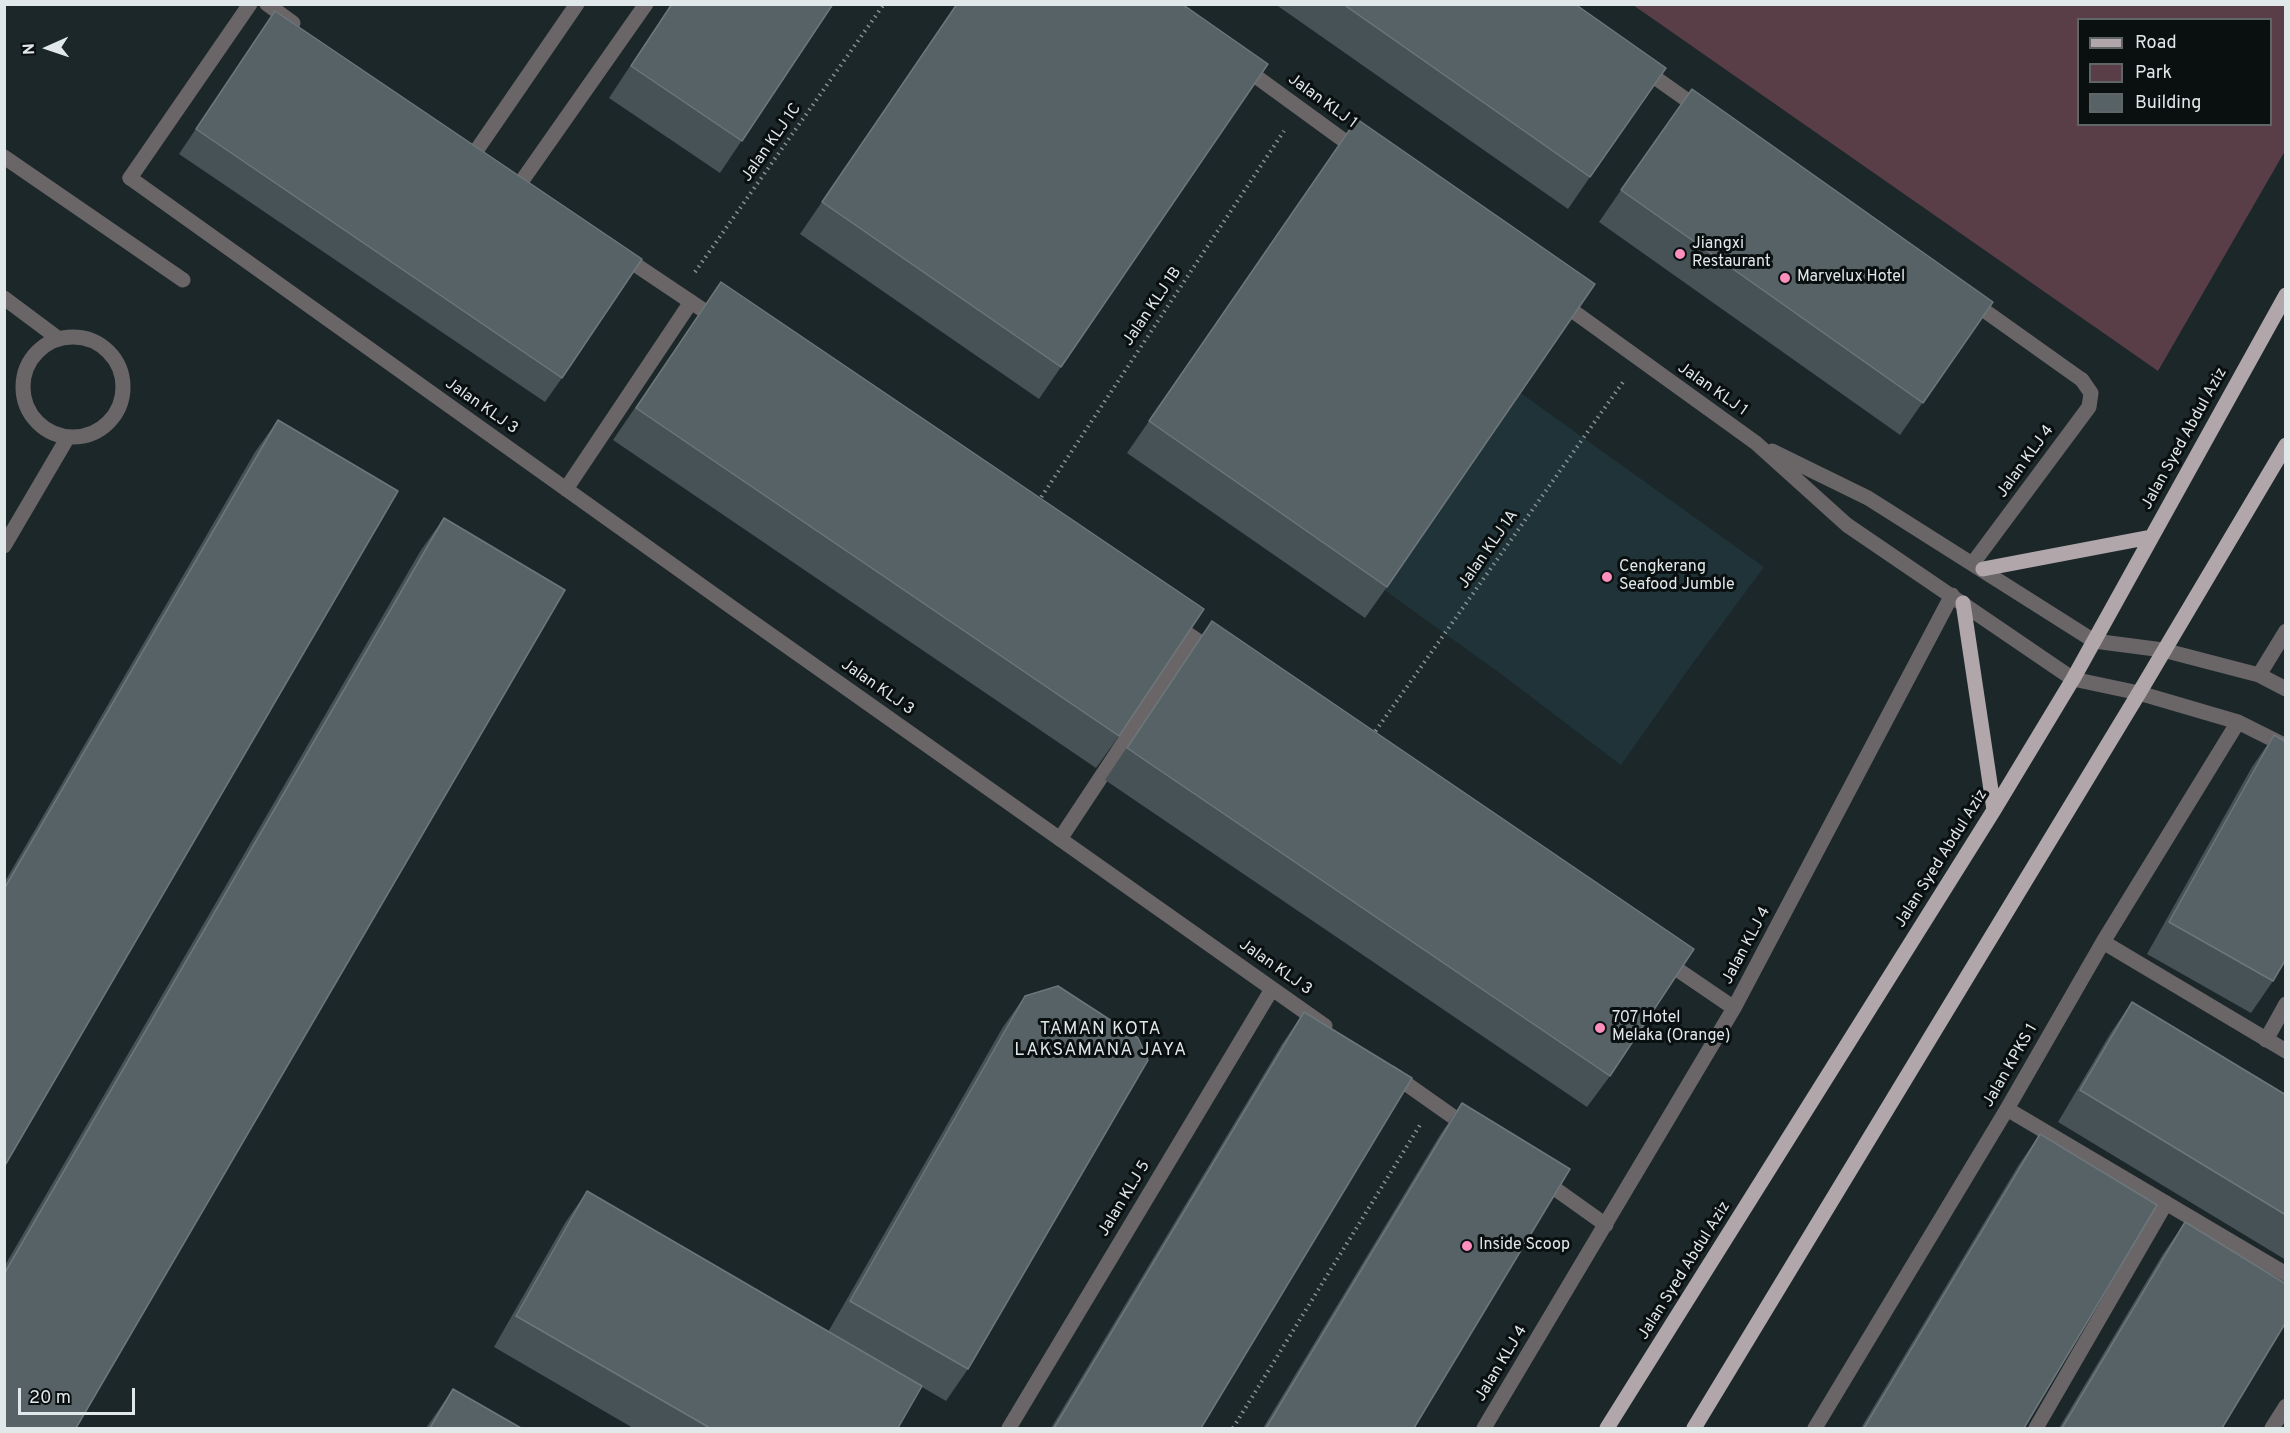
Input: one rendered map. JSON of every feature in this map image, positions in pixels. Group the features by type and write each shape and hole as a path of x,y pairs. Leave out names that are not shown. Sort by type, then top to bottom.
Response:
{"main road":[{"name":"Jalan Syed Abdul Aziz","path":"1607,1428 1994,810 2073,679 2286,295"},
{"path":"1694,1428 2139,693 2286,445"},
{"path":"1978,566 2151,537"},
{"path":"1958,599 1994,810"}],"street":[{"name":"Jalan KLJ 3","path":"250,4 130,178 1339,1036"},
{"path":"267,4 304,32"},
{"path":"474,153 577,4"},
{"path":"519,185 646,4"},
{"path":"1629,59 1716,121"},
{"name":"Jalan KLJ 1","path":"1232,60 1365,157"},
{"path":"4,157 183,280"},
{"path":"613,249 730,327"},
{"name":"Jalan KLJ 1","path":"1544,290 1756,443 1847,525 2073,679"},
{"name":"Jalan KLJ 4","path":"1957,291 2082,380 2091,393 2089,407 1978,566"},
{"path":"4,298 59,339"},
{"path":"566,489 685,298"},
{"path":"75,336 90,339 104,348 115,360 122,374 123,390 120,406 111,420 84,436 68,437 51,432 38,423 28,408 23,392 25,374 32,359 44,346 59,339 75,336"},
{"path":"4,546 68,437"},
{"name":"Jalan KLJ 1","path":"1756,443 1868,498 2094,640"},
{"name":"Jalan KLJ 4","path":"1484,1428 1734,1008 1958,599"},
{"path":"1156,612 1223,658"},
{"path":"2259,675 2286,631"},
{"path":"1060,839 1193,638"},
{"path":"2094,640 2163,650 2259,675 2286,689"},
{"path":"2073,679 2139,693 2238,722 2286,746"},
{"name":"Jalan KPKS 1","path":"1815,1428 2007,1109 2103,942 2238,722"},
{"path":"2103,942 2286,1052"},
{"path":"1655,954 1734,1008"},
{"name":"Jalan KLJ 5","path":"1009,1428 1272,989"},
{"path":"2266,1040 2286,1004"},
{"path":"1377,1063 1482,1137"},
{"path":"2007,1109 2286,1274"},
{"path":"1530,1171 1606,1225"},
{"path":"2036,1428 2166,1203"},
{"path":"2272,1428 2286,1406"}],"path":[{"name":"Jalan KLJ 1C","path":"685,298 884,4"},
{"name":"Jalan KLJ 1B","path":"1032,511 1299,108"},
{"name":"Jalan KLJ 1A","path":"1366,744 1638,360"},
{"path":"1233,1428 1434,1103"}],"shaded area":[{"path":"1452,344 1764,567 1621,765 1501,674 1308,535"}],"green space":[{"path":"1633,5 2285,5 2285,151 2158,371"}],"building":[{"path":"672,4 833,4 742,141 631,66"},
{"path":"957,4 1182,4 1268,64 1061,367 822,202"},
{"path":"1343,4 1575,4 1666,68 1590,177"},
{"path":"275,11 642,259 562,378 196,129"},
{"name":"Marvelux Hotel","path":"1692,89 1993,302 1923,403 1621,190"},
{"path":"1357,119 1595,284 1387,587 1149,421"},
{"path":"721,282 1204,609 1119,736 636,408"},
{"path":"278,420 398,491 4,1167 4,889"},
{"path":"444,518 565,590 76,1428 4,1428 4,1274"},
{"path":"1212,621 1694,949 1610,1076 1127,748"},
{"path":"2274,735 2286,742 2286,959 2273,981 2169,922"},
{"path":"1058,986 1138,1038 1148,1060 968,1369 850,1301 1025,996"},
{"path":"2132,1002 2286,1095 2286,1215 2080,1090"},
{"path":"1304,1012 1412,1078 1201,1428 1054,1428"},
{"path":"1462,1103 1570,1169 1414,1428 1266,1428"},
{"path":"2040,1134 2157,1205 2024,1428 1864,1428"},
{"path":"587,1191 922,1386 898,1428 710,1428 516,1316"},
{"path":"2185,1222 2286,1284 2286,1322 2222,1428 2062,1428"},
{"path":"453,1389 521,1428 430,1428"}],"place":[{"name":"Jiangxi Restaurant","path":"1680,254"},
{"name":"Marvelux Hotel","path":"1785,278"},
{"name":"Cengkerang Seafood Jumble","path":"1607,577"},
{"name":"707 Hotel Melaka (Orange)","path":"1600,1028"},
{"name":"Inside Scoop","path":"1467,1246"}],"district":[{"name":"TAMAN KOTA LAKSAMANA JAYA","path":"1101,1040"}]}
